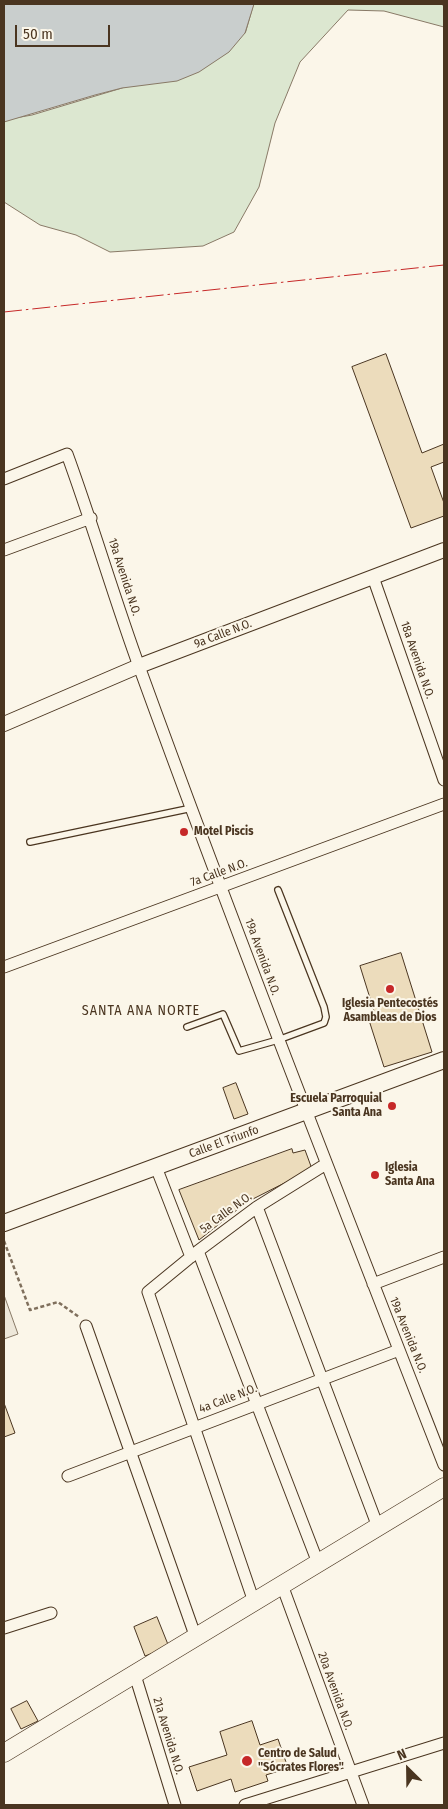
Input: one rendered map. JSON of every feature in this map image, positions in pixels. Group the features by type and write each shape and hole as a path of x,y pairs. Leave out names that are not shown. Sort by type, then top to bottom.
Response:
{"main road":[{"name":"Calle El Triunfo","path":"4,1223 444,1060"},
{"path":"4,1753 444,1487"}],"street":[{"name":"19a Avenida N.O.","path":"4,479 67,454 91,518 139,666 278,1040 444,1465"},
{"path":"4,550 91,518"},
{"name":"9a Calle N.O.","path":"4,724 139,666 444,550"},
{"name":"18a Avenida N.O.","path":"373,577 444,780"},
{"name":"7a Calle N.O.","path":"4,967 444,804"},
{"name":"5a Calle N.O.","path":"194,1427 148,1292 194,1254 257,1207 326,1164"},
{"path":"156,1167 256,1403 318,1564"},
{"path":"257,1207 378,1527"},
{"path":"373,1284 444,1257"},
{"path":"86,1326 196,1638"},
{"name":"4a Calle N.O.","path":"68,1476 399,1350"},
{"path":"194,1427 254,1602"},
{"name":"20a Avenida N.O.","path":"282,1585 363,1805"},
{"path":"4,1628 51,1613"},
{"name":"21a Avenida N.O.","path":"135,1675 175,1805"},
{"path":"245,1805 444,1743"}],"lane":[{"path":"30,842 192,808"},
{"path":"187,1027 223,1014 239,1051 278,1040 324,1023 326,1016 278,890"}],"path":[{"path":"4,1240 30,1310 58,1302 75,1313 86,1326"}],"green space":[{"path":"254,4 441,4 444,6 444,27 384,11 348,10 300,62 275,123 259,187 234,232 203,246 110,252 76,235 40,225 4,202 4,120 32,115 122,88 245,33"}],"shaded area":[{"path":"4,4 254,4 245,33 229,52 199,72 177,81 122,88 4,122"},
{"path":"4,1295 18,1334 4,1339"}],"building":[{"path":"386,354 422,453 444,444 444,462 431,467 444,503 444,516 411,528 352,367"},
{"name":"Iglesia Pentecostés Asambleas de Dios","path":"401,953 432,1052 384,1067 367,1014 374,1011 360,966"},
{"path":"236,1083 248,1114 234,1119 223,1088"},
{"path":"292,1149 293,1153 305,1150 312,1169 247,1202 199,1240 179,1190"},
{"path":"4,1403 15,1433 4,1437"},
{"path":"157,1617 169,1647 145,1656 134,1627"},
{"path":"27,1701 38,1721 21,1729 11,1709"},
{"name":"Centro de Salud \"Sócrates Flores\"","path":"252,1721 260,1745 278,1739 288,1768 266,1775 268,1781 235,1792 231,1779 197,1791 189,1767 227,1755 220,1732"}],"power":[{"path":"4,312 444,265"}],"place":[{"name":"Motel Piscis","path":"184,832"},
{"name":"Iglesia Pentecostés Asambleas de Dios","path":"390,989"},
{"name":"Escuela Parroquial Santa Ana","path":"392,1106"},
{"name":"Iglesia Santa Ana","path":"375,1175"},
{"name":"Centro de Salud \"Sócrates Flores\"","path":"247,1761"}],"district":[{"name":"SANTA ANA NORTE","path":"141,1011"}]}
